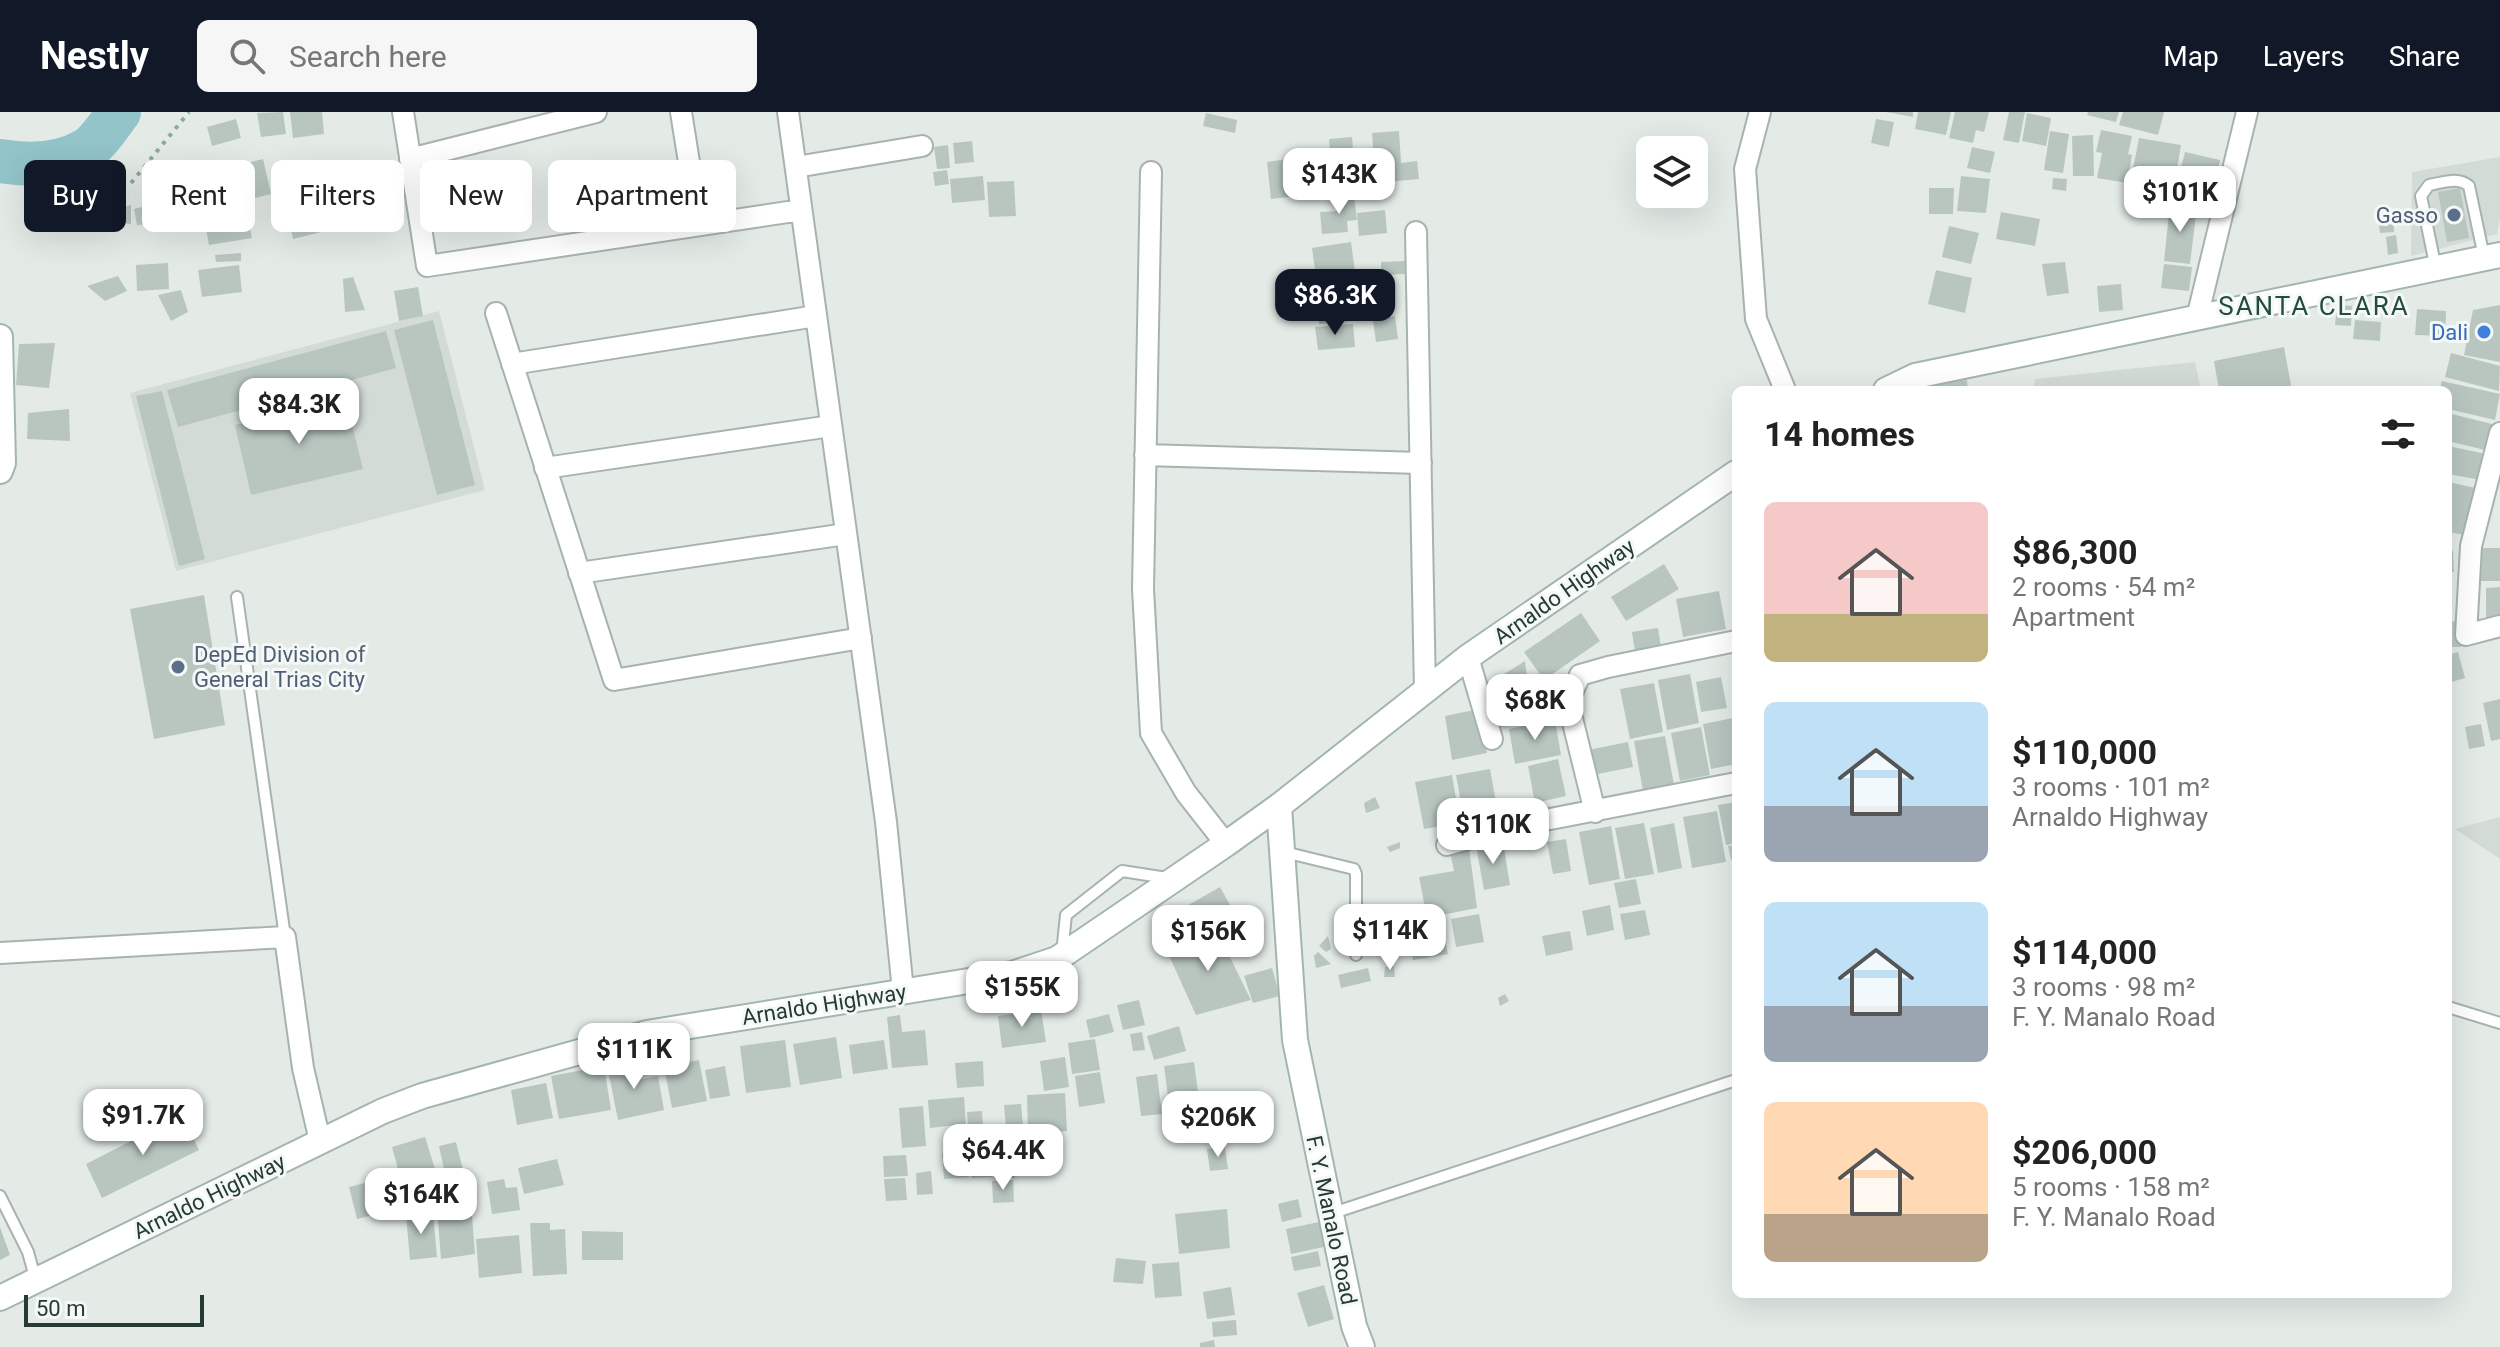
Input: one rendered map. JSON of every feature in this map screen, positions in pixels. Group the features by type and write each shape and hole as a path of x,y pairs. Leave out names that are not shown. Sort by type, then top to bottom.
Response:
{"main road":[{"path":"1894,386 1915,376 2492,257"},
{"path":"0,337 3,463 0,471"},
{"name":"Arnaldo Highway","path":"0,1298 320,1141 422,1096 647,1033 1012,974 1062,955 1279,806 1468,657 1732,476"},
{"name":"F. Y. Manalo Road","path":"1279,806 1295,1040 1354,1326 1362,1347"}],"street":[{"path":"403,112 427,266 653,232"},
{"path":"410,159 596,112"},
{"path":"681,112 689,160"},
{"path":"788,112 886,822 903,991"},
{"path":"1760,112 1745,169 1756,319 1783,386"},
{"path":"2197,318 2247,112"},
{"path":"796,167 922,146"},
{"path":"1151,172 1143,589 1151,733 1186,793 1226,844"},
{"path":"736,220 801,210"},
{"path":"1416,232 1425,691"},
{"path":"496,313 614,680 861,638"},
{"path":"512,364 816,316"},
{"path":"545,468 831,426"},
{"path":"2500,433 2471,546 2466,635 2500,626"},
{"path":"1145,455 1421,463"},
{"path":"579,573 846,534"},
{"path":"1595,812 1568,702 1580,675 1732,642"},
{"path":"1468,657 1492,739"},
{"path":"1447,845 1514,826 1732,784"},
{"path":"0,953 285,937 303,1068 320,1141"}],"lane":[{"path":"2436,269 2421,196 2429,185 2456,180 2464,181 2469,186 2492,257"},
{"path":"237,597 285,937"},
{"path":"1282,852 1354,869 1356,955"},
{"path":"1062,955 1066,915 1122,871 1173,879"},
{"path":"2452,1008 2500,1023"},
{"path":"1331,1214 1732,1081"},
{"path":"0,1196 28,1252 36,1281"}],"path":[{"path":"131,183 189,112"}],"shaded area":[{"path":"2500,157 2500,219 2497,234 2411,256 2412,172"},
{"path":"439,311 485,490 176,571 130,393"},
{"path":"2195,362 2200,386 2034,386 2035,379"},
{"path":"2500,817 2500,859 2455,829"}],"building":[{"path":"283,112 286,134 261,137 257,113"},
{"path":"290,112 322,112 324,134 293,138"},
{"path":"1886,112 1913,112 1913,117"},
{"path":"1918,112 1951,112 1946,135 1915,129"},
{"path":"1955,112 1989,112 1984,132 1976,130 1973,143 1949,138"},
{"path":"2009,112 2025,112 2019,143 2003,140"},
{"path":"2088,112 2119,112 2116,122 2087,115"},
{"path":"2123,112 2164,112 2158,135 2119,125"},
{"path":"1206,113 1237,120 1235,133 1203,126"},
{"path":"2027,113 2051,118 2046,146 2022,141"},
{"path":"236,119 241,138 212,146 207,127"},
{"path":"1876,119 1894,122 1889,147 1871,143"},
{"path":"2101,130 2132,136 2127,183 2097,178 2102,153 2096,152"},
{"path":"1399,131 1401,163 1417,161 1419,179 1376,183 1372,133"},
{"path":"2050,131 2069,134 2063,173 2044,170"},
{"path":"2093,135 2094,176 2073,176 2072,136"},
{"path":"1352,137 1354,163 1331,164 1329,139"},
{"path":"2139,138 2181,145 2173,192 2130,185"},
{"path":"972,141 974,162 955,164 953,143"},
{"path":"948,145 950,168 937,169 934,147"},
{"path":"1972,147 1995,152 1990,173 1967,168"},
{"path":"2185,152 2220,160 2216,180 2180,172"},
{"path":"1303,157 1307,195 1271,199 1267,162"},
{"path":"263,159 271,194 255,198 255,161"},
{"path":"947,170 949,184 935,186 933,172"},
{"path":"983,176 985,200 952,203 950,179"},
{"path":"1351,176 1353,189 1326,191 1325,178"},
{"path":"1961,176 1990,179 1986,213 1957,211"},
{"path":"2053,178 2067,179 2066,191 2052,189"},
{"path":"1014,181 1016,216 989,217 987,182"},
{"path":"1929,188 1954,188 1953,214 1929,214"},
{"name":"Gasso","path":"2460,188 2469,238 2447,242 2438,192"},
{"path":"1354,195 1357,220 1347,221 1348,232 1322,234 1320,212 1338,211 1336,196"},
{"path":"2170,204 2197,207 2190,264 2164,261"},
{"path":"131,205 131,224 126,223 126,206"},
{"path":"142,207 142,225 137,225 134,209"},
{"path":"1385,210 1387,233 1359,236 1357,213"},
{"path":"2001,212 2040,219 2035,246 1996,239"},
{"path":"2393,212 2394,232 2380,233 2378,213"},
{"path":"1949,226 1979,233 1971,264 1942,257"},
{"path":"207,232 251,232 252,238 209,245"},
{"path":"292,232 321,232 293,239"},
{"path":"2396,235 2398,253 2388,255 2386,237"},
{"path":"1351,242 1355,272 1316,277 1312,248"},
{"path":"241,253 241,261 216,262 215,255"},
{"path":"1405,261 1405,274 1381,275 1381,262"},
{"path":"2065,262 2069,293 2047,296 2042,264"},
{"path":"168,263 169,289 137,291 136,265"},
{"path":"2164,264 2192,267 2189,291 2161,288"},
{"path":"239,265 242,292 202,297 198,270"},
{"path":"1936,270 1972,278 1965,313 1928,304"},
{"path":"118,276 127,291 105,301 87,286"},
{"path":"353,277 365,310 345,312 343,279"},
{"path":"1367,278 1370,319 1319,324 1315,283"},
{"path":"2121,284 2123,310 2099,312 2097,286"},
{"path":"418,287 423,316 399,321 394,291"},
{"path":"181,290 188,312 171,321 158,295"},
{"path":"2337,305 2352,306 2351,326 2335,325"},
{"name":"Dali","path":"2500,305 2500,362 2464,355 2473,310"},
{"path":"2417,309 2446,311 2445,336 2415,335"},
{"path":"1395,316 1398,339 1376,342 1373,320"},
{"path":"433,320 475,485 437,495 394,330"},
{"path":"2355,320 2381,322 2380,341 2353,339"},
{"path":"1353,324 1355,347 1318,350 1315,327"},
{"path":"386,331 396,368 178,427 167,390"},
{"path":"55,343 49,388 16,385 19,344"},
{"path":"2284,347 2291,386 2218,386 2214,361"},
{"path":"2451,353 2500,366 2499,391 2445,377"},
{"path":"1967,380 1968,386 1932,386"},
{"path":"2442,381 2500,394 2495,420 2452,410 2452,386 2440,386"},
{"path":"162,391 205,559 179,566 136,396"},
{"path":"345,396 363,469 251,495 235,425"},
{"path":"69,409 70,441 27,439 28,413"},
{"path":"2452,414 2496,425 2489,451 2452,442"},
{"path":"2452,447 2491,455 2486,481 2452,475"},
{"path":"2452,483 2476,488 2464,535 2452,533"},
{"path":"2481,548 2500,548 2500,581 2481,581"},
{"path":"1664,564 1679,589 1626,621 1611,597"},
{"path":"2500,587 2500,621 2486,623 2486,588"},
{"path":"1719,591 1726,629 1683,637 1676,599"},
{"name":"DepEd Division of General Trias City","path":"204,595 225,725 154,739 130,609"},
{"path":"1581,613 1600,641 1544,680 1524,652"},
{"path":"2452,621 2461,622 2461,647 2452,647"},
{"path":"1658,628 1662,653 1636,658 1632,632"},
{"path":"2458,652 2465,678 2452,682 2452,654"},
{"path":"1525,661 1527,677 1537,676 1545,719 1502,727 1488,684"},
{"path":"1690,674 1699,723 1667,730 1658,680"},
{"path":"1721,677 1727,708 1701,712 1696,682"},
{"path":"1654,683 1663,732 1630,739 1620,689"},
{"path":"2500,699 2500,739 2491,741 2483,703"},
{"path":"1479,709 1487,753 1452,760 1445,716"},
{"path":"1732,718 1732,765 1711,769 1703,724"},
{"path":"1555,720 1561,755 1515,764 1509,729"},
{"path":"2481,724 2485,746 2469,749 2465,727"},
{"path":"1701,727 1710,775 1680,781 1671,733"},
{"path":"1665,736 1674,785 1643,791 1634,741"},
{"path":"1628,742 1633,767 1593,775 1588,750"},
{"path":"1558,759 1566,796 1535,803 1528,766"},
{"path":"1490,769 1498,813 1464,819 1456,775"},
{"path":"1452,775 1460,823 1424,829 1415,782"},
{"path":"1375,797 1380,808 1366,813 1364,803"},
{"path":"1732,803 1732,844 1726,845 1718,805"},
{"path":"1717,811 1726,862 1692,868 1683,817"},
{"path":"1644,823 1654,874 1625,879 1615,828"},
{"path":"1674,823 1682,868 1658,873 1650,828"},
{"path":"1611,826 1620,879 1589,885 1579,832"},
{"path":"1566,839 1571,871 1553,874 1547,842"},
{"path":"1400,842 1400,848 1390,852 1387,847"},
{"path":"1503,842 1510,885 1484,890 1476,846"},
{"path":"1469,848 1477,908 1427,918 1419,877 1454,871 1450,852"},
{"path":"1636,879 1641,904 1619,908 1614,883"},
{"path":"1220,887 1234,912 1168,948 1155,924"},
{"path":"1610,905 1614,930 1587,936 1582,911"},
{"path":"1645,910 1650,935 1625,940 1620,914"},
{"path":"1479,914 1484,942 1456,947 1451,919"},
{"path":"1441,920 1448,954 1413,960 1407,927"},
{"path":"1215,927 1251,1000 1196,1015 1167,951"},
{"path":"1570,931 1573,950 1546,956 1542,936"},
{"path":"1231,932 1238,948 1228,952 1221,936"},
{"path":"1328,936 1331,949 1326,952 1319,946"},
{"path":"1318,952 1331,964 1316,968 1314,956"},
{"path":"1394,966 1395,977 1384,977 1385,967"},
{"path":"1272,968 1280,996 1253,1003 1244,976"},
{"path":"1368,968 1371,981 1341,988 1338,975"},
{"path":"1505,994 1509,1001 1500,1006 1498,998"},
{"path":"1139,1000 1145,1025 1123,1030 1117,1005"},
{"path":"1041,1010 1046,1042 1002,1048 998,1016"},
{"path":"1109,1014 1114,1032 1090,1038 1086,1020"},
{"path":"900,1015 902,1032 925,1030 928,1065 892,1068 887,1017"},
{"path":"1179,1026 1186,1051 1154,1060 1147,1036"},
{"path":"1142,1032 1145,1050 1133,1051 1130,1034"},
{"path":"836,1037 842,1078 800,1085 793,1044"},
{"path":"1095,1039 1100,1070 1072,1074 1068,1043"},
{"path":"785,1040 791,1087 746,1093 740,1046"},
{"path":"884,1040 888,1069 853,1074 849,1045"},
{"path":"1065,1057 1069,1087 1044,1091 1040,1061"},
{"path":"639,1060 642,1079 658,1076 664,1110 618,1120 607,1065"},
{"path":"699,1060 707,1101 672,1108 664,1067"},
{"path":"983,1061 984,1086 957,1088 955,1063"},
{"path":"1194,1062 1199,1099 1169,1104 1164,1066"},
{"path":"604,1066 611,1110 559,1119 551,1076"},
{"path":"725,1066 730,1096 710,1099 705,1070"},
{"path":"1100,1072 1105,1103 1079,1107 1075,1076"},
{"path":"1157,1074 1162,1114 1141,1116 1136,1077"},
{"path":"546,1083 553,1118 517,1125 511,1090"},
{"path":"1065,1093 1067,1131 1028,1133 1027,1095"},
{"path":"1256,1094 1262,1130 1210,1138 1205,1101"},
{"path":"964,1097 966,1124 930,1128 928,1100"},
{"path":"1021,1104 1023,1126 1006,1128 1004,1105"},
{"path":"923,1106 926,1146 902,1148 899,1108"},
{"path":"982,1111 984,1141 969,1142 967,1112"},
{"path":"182,1115 199,1150 102,1198 86,1164"},
{"path":"425,1137 435,1169 430,1169 438,1198 408,1206 392,1147"},
{"path":"456,1142 463,1170 445,1174 439,1146"},
{"path":"1225,1147 1228,1169 1210,1171 1207,1149"},
{"path":"967,1151 969,1177 944,1179 942,1153"},
{"path":"906,1155 908,1176 884,1177 883,1156"},
{"path":"1014,1156 1015,1178 994,1179 993,1157"},
{"path":"557,1159 564,1185 524,1194 518,1168"},
{"path":"991,1160 992,1177 972,1178 971,1161"},
{"path":"931,1171 933,1194 917,1195 916,1173"},
{"path":"396,1175 404,1207 357,1219 349,1187"},
{"path":"905,1178 907,1200 886,1201 884,1179"},
{"path":"504,1179 506,1188 517,1187 520,1210 492,1214 487,1182"},
{"path":"1013,1180 1014,1202 993,1203 992,1181"},
{"path":"1298,1199 1302,1217 1282,1222 1278,1204"},
{"path":"462,1206 463,1217 472,1216 475,1254 441,1259 437,1208"},
{"path":"1227,1209 1230,1248 1179,1254 1175,1214"},
{"path":"433,1213 437,1257 410,1260 406,1215"},
{"path":"1328,1220 1333,1245 1291,1254 1286,1229"},
{"path":"530,1223 550,1223 550,1230 565,1229 567,1274 533,1276"},
{"path":"0,1227 10,1255 0,1260"},
{"path":"582,1231 623,1232 623,1260 582,1260"},
{"path":"519,1235 522,1273 479,1278 476,1239"},
{"path":"1318,1251 1321,1266 1294,1271 1291,1257"},
{"path":"1116,1258 1146,1261 1143,1284 1113,1282"},
{"path":"1179,1262 1182,1296 1155,1298 1152,1264"},
{"path":"1324,1285 1334,1319 1308,1327 1297,1293"},
{"path":"1231,1287 1235,1315 1207,1319 1203,1292"},
{"path":"1236,1320 1237,1335 1213,1337 1212,1322"},
{"path":"1214,1340 1215,1347 1200,1347 1200,1343"}],"waterway":[{"path":"0,161 44,163 76,155 95,143 119,112"}],"place":[{"name":"Gasso","path":"2454,215"},
{"name":"Dali","path":"2484,332"},
{"name":"DepEd Division of General Trias City","path":"178,667"}],"district":[{"name":"SANTA CLARA","path":"2314,306"}]}
